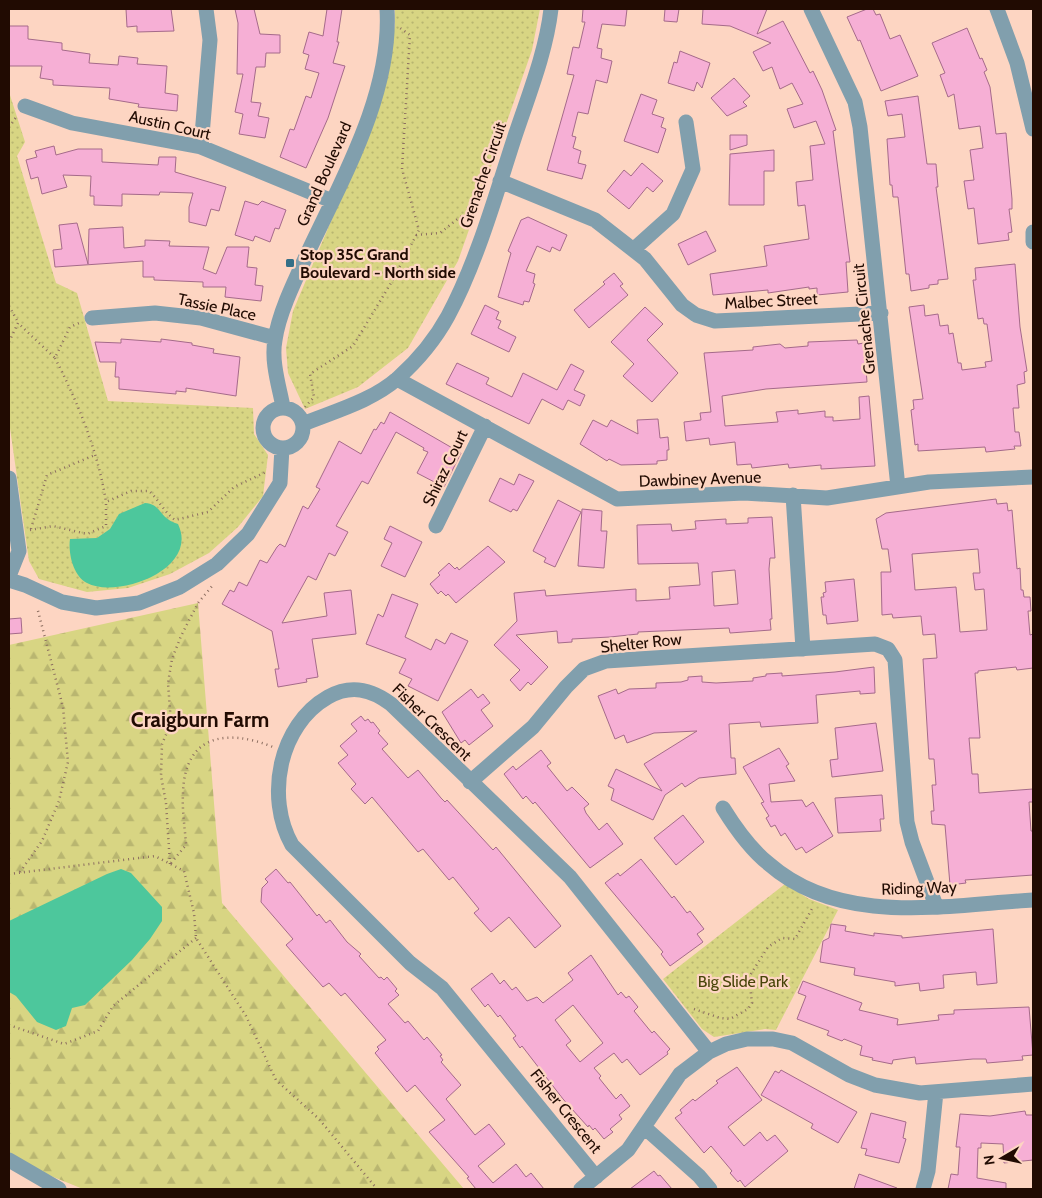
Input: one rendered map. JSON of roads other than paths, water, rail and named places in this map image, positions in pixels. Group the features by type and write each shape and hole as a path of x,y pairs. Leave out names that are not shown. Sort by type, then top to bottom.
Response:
{"street":[{"path":"201,147 210,40 206,9"},
{"name":"Grand Boulevard","path":"282,407 274,352 275,338 295,279 362,137 374,102 385,48 387,9"},
{"name":"Grenache Circuit","path":"301,419 361,401 397,379 416,360 447,319 460,291 500,181 548,35 551,9"},
{"name":"Grenache Circuit","path":"812,9 855,102 860,127 898,487"},
{"path":"997,9 1017,63 1033,129"},
{"name":"Austin Court","path":"25,106 72,123 201,147 332,201"},
{"path":"634,249 673,214 693,169 686,122"},
{"name":"Malbec Street","path":"500,181 595,220 645,259 682,305 696,315 715,322 881,313"},
{"path":"1033,232 1033,242"},
{"name":"Tassie Place","path":"92,318 155,313 201,318 275,338"},
{"name":"Dawbiney Avenue","path":"397,379 617,499 744,493 827,498 929,482 1033,477"},
{"path":"282,407 301,419 302,436 294,446 282,448 275,447 265,437 263,424 270,412 282,407"},
{"name":"Shiraz Court","path":"436,526 485,426"},
{"path":"9,478 24,531 9,578 62,602 96,608 139,603 180,587 217,564 248,534 280,483 282,448"},
{"path":"793,495 803,649"},
{"name":"Shelter Row","path":"470,782 533,727 566,687 584,669 606,661 875,644 888,649 895,660 907,822 912,842 936,906"},
{"name":"Fisher Crescent","path":"596,1177 442,988 410,963 292,845 283,830 279,809 281,767 284,752 297,724 312,706 334,694 356,689 376,693 391,704 570,877 708,1052"},
{"name":"Riding Way","path":"723,808 740,835 769,865 819,894 860,905 887,908 1033,900"},
{"path":"581,1189 628,1150 680,1074 708,1052 726,1044 748,1039 773,1039 792,1043 849,1075 875,1086 920,1093 1033,1084"},
{"path":"922,1189 928,1171 936,1092"},
{"path":"644,1127 699,1176 710,1189"},
{"path":"9,1160 59,1189"}],"place":[{"name":"Stop 35C Grand Boulevard - North side","path":"290,263"}],"district":[{"name":"Craigburn Farm","path":"200,719"}],"park label":[{"name":"Big Slide Park","path":"743,981"}]}
